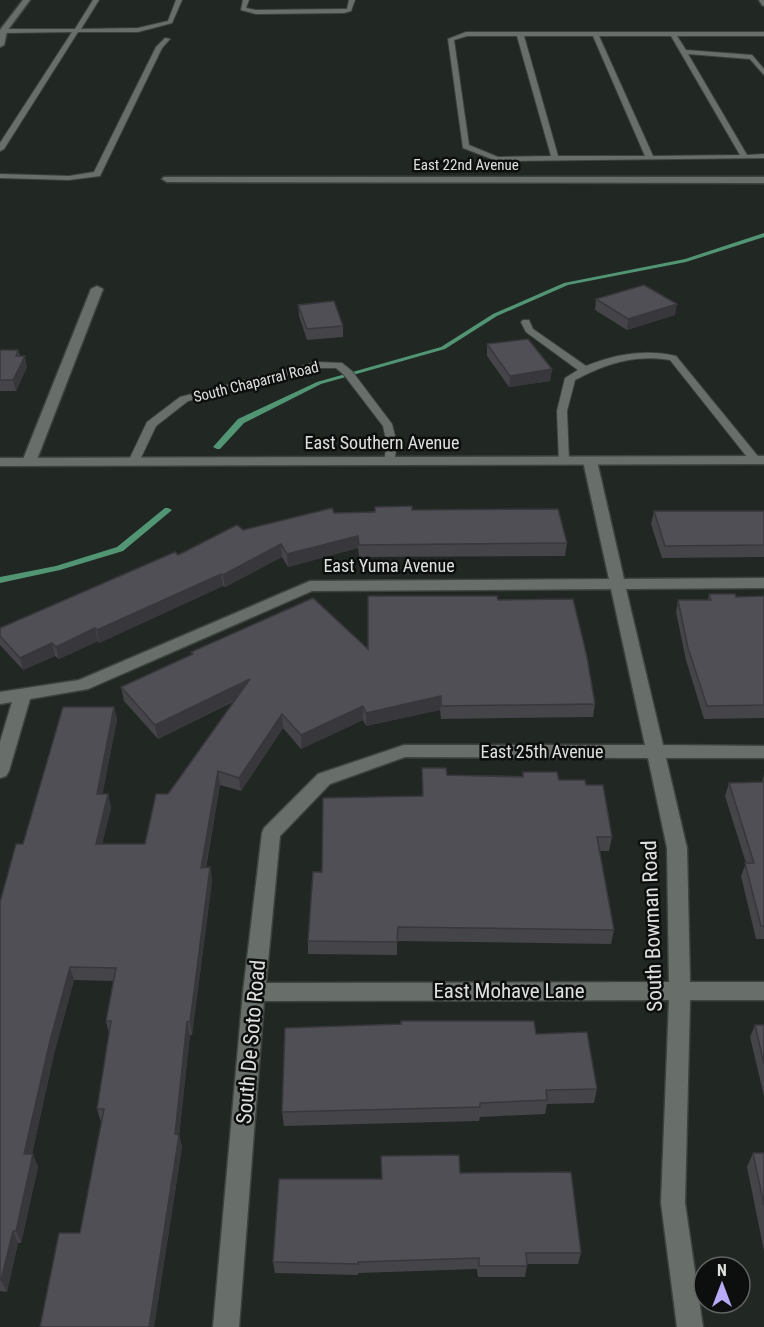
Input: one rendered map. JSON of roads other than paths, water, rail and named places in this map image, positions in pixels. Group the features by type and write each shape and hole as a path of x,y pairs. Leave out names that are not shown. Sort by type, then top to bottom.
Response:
{"street":[{"path":"0,45 2,31 27,0"},
{"name":"East 22nd Avenue","path":"167,179 764,180"},
{"path":"29,462 97,289"},
{"name":"South Bowman Road","path":"590,460 677,848 680,991 673,1203 690,1327"},
{"name":"East Southern Avenue","path":"0,462 759,460"},
{"name":"East Yuma Avenue","path":"0,698 82,685 310,586 764,583"},
{"path":"0,771 23,694"},
{"name":"East 25th Avenue","path":"324,779 404,752 764,752"},
{"name":"South De Soto Road","path":"226,1327 254,992 271,833 324,779"},
{"name":"East Mohave Lane","path":"254,992 764,991"}],"lane":[{"path":"0,149 96,0"},
{"path":"2,31 138,30 170,22 179,0"},
{"path":"246,0 243,9 267,12 344,11 349,10 352,0"},
{"path":"764,34 466,34 452,39 466,146 497,159 764,156"},
{"path":"520,34 555,159"},
{"path":"595,34 650,158"},
{"path":"673,34 746,157"},
{"path":"0,176 69,178 97,174 159,46 167,39"},
{"path":"684,52 752,57 764,73"},
{"path":"525,322 529,330 585,370"},
{"path":"563,460 562,411 570,378 594,365 633,356 657,354 673,358 759,460"},
{"name":"South Chaparral Road","path":"134,462 151,424 183,399 307,367 338,365 348,373 388,426 392,444 390,461"}],"waterway":[{"path":"217,447 241,421 319,383 443,348 495,315 566,284 686,260 764,235"},
{"path":"0,580 57,568 120,549 168,510"}]}
